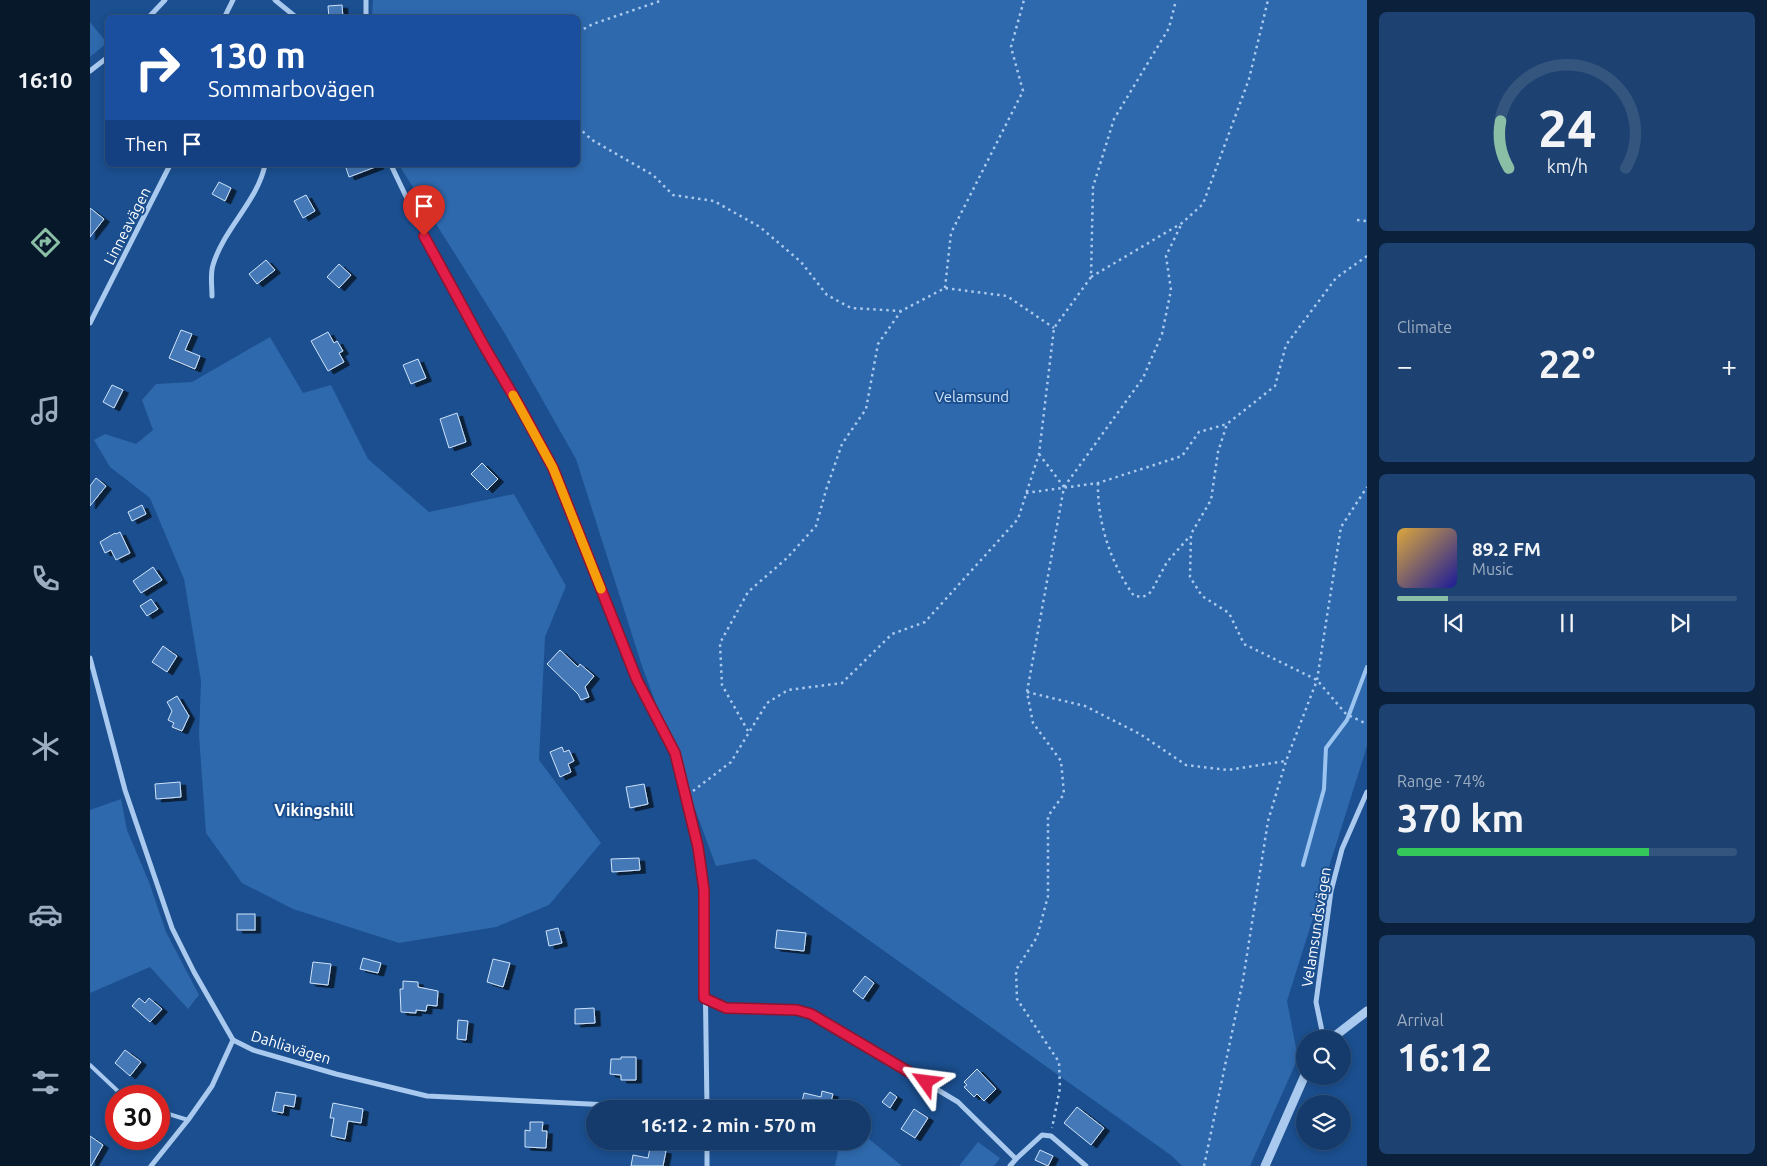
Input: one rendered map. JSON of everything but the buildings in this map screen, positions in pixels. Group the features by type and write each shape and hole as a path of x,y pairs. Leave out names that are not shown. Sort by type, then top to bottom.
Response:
{"street":[{"path":"151,15 165,0"},
{"path":"226,15 233,0"},
{"path":"275,0 293,15"},
{"path":"366,0 366,15"},
{"path":"90,70 105,60"},
{"name":"Linneavägen","path":"90,323 169,167"},
{"path":"212,296 212,266 215,258 261,182 265,167"},
{"path":"393,167 432,251 553,468 637,680 675,753 698,847 704,890 707,1100"},
{"name":"Dahliavägen","path":"90,658 125,790 172,928 194,972 233,1040 253,1050 336,1074 427,1096 586,1104"},
{"name":"Velamsundsvägen","path":"1322,1030 1316,1002 1331,891 1342,849 1367,792"},
{"path":"704,998 726,1008 797,1010 811,1014 958,1102 1016,1159"},
{"path":"1343,1030 1367,1011"},
{"path":"151,1166 188,1120 212,1086 233,1040"},
{"path":"1265,1166 1300,1085"},
{"path":"1010,1166 1042,1135 1051,1136 1086,1166"},
{"path":"707,1150 707,1166"}],"lane":[{"path":"90,1065 111,1085"},
{"path":"170,1114 188,1120"}],"path":[{"path":"580,31 593,24 663,0"},
{"path":"945,288 951,233 1023,91 1011,46 1024,0"},
{"path":"1091,277 1093,187 1114,120 1169,28 1176,0"},
{"path":"686,796 731,762 767,703 788,690 842,683 892,634 926,622 1018,518 1039,454 1054,328 1091,277 1182,223 1203,204 1249,79 1268,0"},
{"path":"580,129 592,140 653,175 673,195 714,201 760,227 802,262 827,295 851,308 901,311"},
{"path":"1357,220 1367,221"},
{"path":"1051,1136 1060,1088 1059,1062 1017,999 1016,970 1037,937 1048,896 1048,816 1064,794 1061,761 1033,724 1027,692 1064,487 1143,378 1162,334 1171,290 1166,256 1182,223"},
{"path":"1026,493 1098,482 1182,456 1199,432 1227,424 1275,386 1286,345 1336,278 1367,256"},
{"path":"749,732 722,685 720,643 748,592 788,558 816,526 842,444 866,409 878,344 901,311 945,288 1007,296 1054,328"},
{"path":"1098,482 1097,506 1107,543 1128,588 1134,596 1143,597 1151,592 1167,562 1191,534 1211,500 1218,452 1227,424"},
{"path":"1039,454 1064,487"},
{"path":"1204,1166 1243,980 1268,821 1286,761 1317,680 1341,527 1367,488"},
{"path":"1191,534 1190,577 1202,596 1229,613 1244,644 1317,680 1346,714 1367,724"},
{"path":"1027,692 1085,706 1140,734 1186,765 1228,770 1286,761"}],"green space":[{"name":"Velamsund","path":"373,0 1367,0 1367,746 1287,1001 1296,1048 1296,1062 1250,1166 1182,1166 1172,1156 755,859 716,866 642,666 576,459 504,332 400,167 580,167 580,15 372,15"},
{"path":"90,22 105,41 105,45 90,57"},
{"path":"270,337 303,393 331,385 368,459 429,512 514,494 566,586 545,637 539,760 601,843 549,905 496,927 399,943 293,909 242,883 206,833 199,735 201,681 184,579 150,498 110,467 94,440 105,434 136,444 153,430 142,400 156,384 192,382"},
{"path":"121,799 127,830 149,882 166,932 199,995 188,1009 150,967 90,993 90,810"},
{"path":"871,1141 902,1166 835,1166 838,1150 871,1150"},
{"path":"978,1142 1000,1158 994,1166 959,1166"}],"waterway":[{"path":"1303,865 1324,789 1326,748 1347,720 1367,667"}],"slow traffic":[{"path":"513,395 553,468 601,589"}],"district":[{"name":"Vikingshill","path":"314,810"}],"route":[{"path":"424,236 553,468 637,680 675,753 698,847 704,890 704,998 726,1008 797,1010 811,1014 926,1082"}]}
